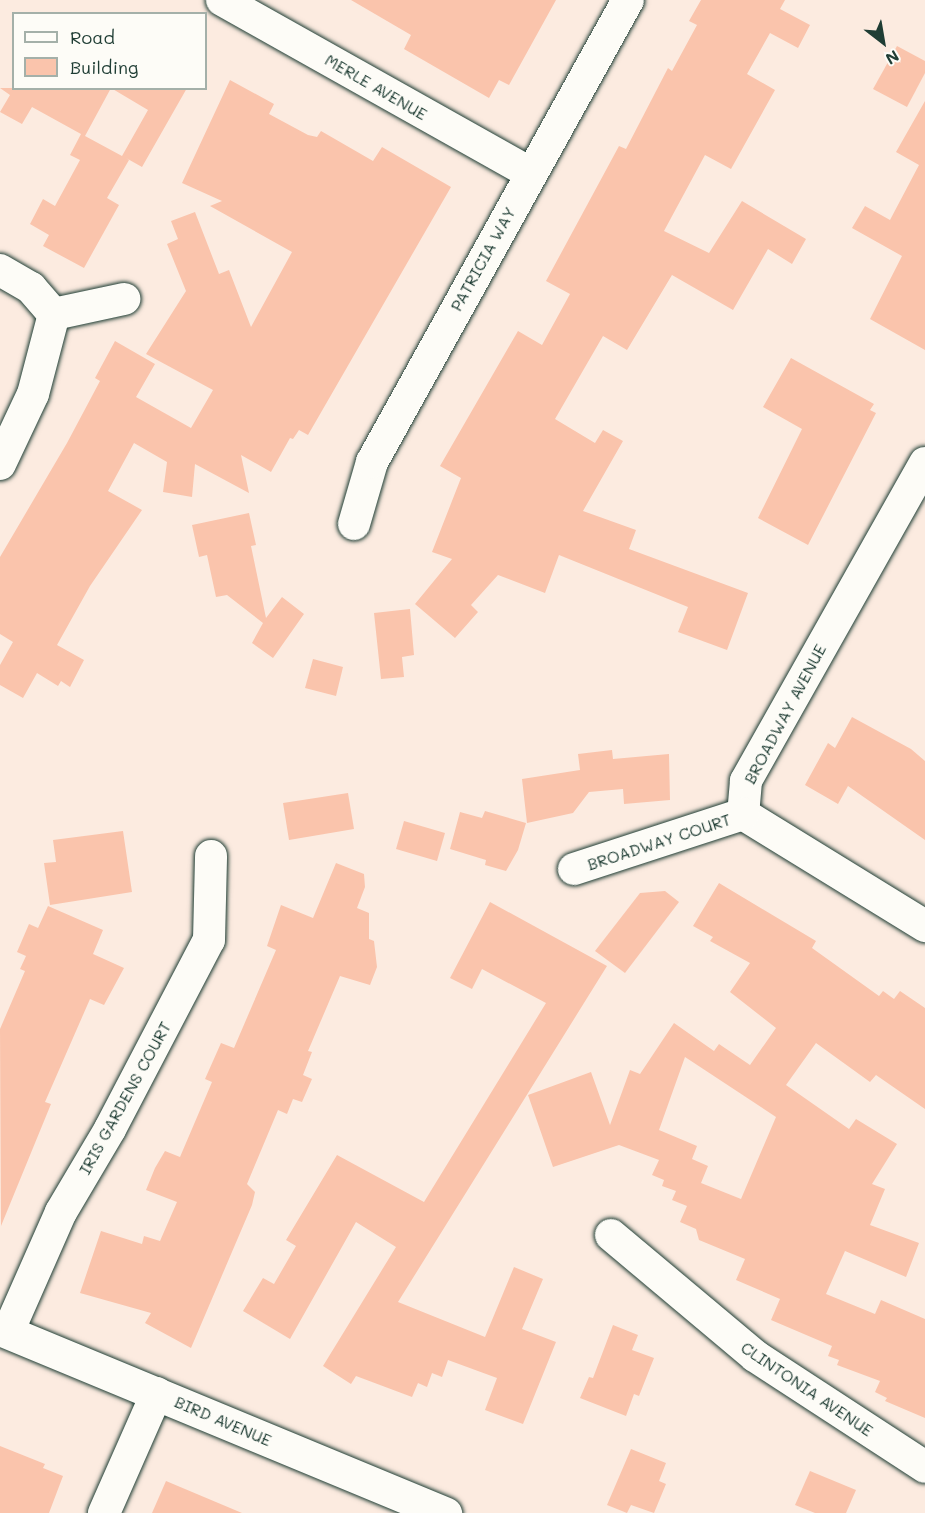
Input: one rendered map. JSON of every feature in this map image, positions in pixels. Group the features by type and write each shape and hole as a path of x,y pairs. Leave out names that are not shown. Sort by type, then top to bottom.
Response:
{"main road":[{"name":"BIRD AVENUE","path":"4,1330 445,1513"}],"street":[{"name":"MERLE AVENUE","path":"222,0 530,173"},
{"name":"PATRICIA WAY","path":"354,524 372,462 530,173 628,0"},
{"path":"0,270 31,288 54,314"},
{"path":"54,314 124,299"},
{"path":"0,464 33,394 54,314"},
{"name":"BROADWAY AVENUE","path":"743,814 746,781 925,463"},
{"path":"743,814 925,926"},
{"name":"BROADWAY COURT","path":"574,869 743,814"},
{"name":"IRIS GARDENS COURT","path":"4,1330 61,1212 110,1129 209,940 211,856"},
{"name":"CLINTONIA AVENUE","path":"612,1235 755,1356 925,1467"},
{"path":"104,1513 157,1393"}],"building":[{"path":"351,0 556,0 509,85 499,80 489,98 404,49 411,35"},
{"path":"701,0 785,0 780,9 810,25 798,48 770,33 747,74 775,90 731,169 705,155 664,231 709,253 742,201 806,239 792,264 768,249 733,310 672,275 627,350 603,336 555,419 595,443 603,430 623,441 583,511 636,530 629,549 748,593 727,650 678,632 688,607 559,555 545,593 498,575 471,605 478,612 455,638 415,604 452,559 432,552 461,478 440,466 518,331 542,345 570,294 546,281 619,146 626,149 668,68 672,71 697,25 689,21"},
{"path":"897,46 925,61 925,73 907,107 873,89"},
{"path":"230,80 274,104 269,114 308,135 317,137 321,131 373,161 382,147 451,187 308,435 299,430 293,439 290,438 271,472 241,455 249,493 195,464 192,497 163,492 167,462 134,443 108,491 142,510 90,586 57,645 84,660 70,687 61,681 58,686 37,673 23,698 0,685 0,665 13,642 0,634 0,557 67,443 100,381 95,378 115,341 155,364 136,397 191,428 213,390 146,354 186,291 167,244 178,239 171,221 195,212 219,274 229,270 251,327 292,252 210,206 222,201 182,183"},
{"path":"0,88 110,90 85,136 122,156 148,110 114,90 186,90 142,167 126,158 129,160 107,198 119,205 84,268 43,246 49,235 30,224 43,199 55,206 80,160 70,155 81,134 32,107 22,124 0,112 10,95"},
{"path":"925,101 925,350 870,319 902,256 852,228 865,206 890,220 919,165 896,152"},
{"path":"791,358 874,404 870,410 876,413 808,545 758,518 802,429 763,407"},
{"path":"249,513 256,545 251,546 266,618 282,597 304,614 273,658 252,643 263,623 227,595 216,597 207,555 199,557 192,525"},
{"path":"410,609 414,655 402,657 404,677 381,679 374,613"},
{"path":"313,659 343,667 336,696 305,688"},
{"path":"852,717 911,749 925,761 925,840 848,786 838,804 805,785 828,743 835,748"},
{"path":"612,750 613,759 669,754 670,800 624,804 623,789 589,792 573,813 527,823 522,779 580,770 578,754"},
{"path":"348,793 354,829 289,840 283,803"},
{"path":"485,811 526,823 518,850 506,871 485,865 486,860 450,849 460,812 482,818"},
{"path":"404,821 445,833 437,861 396,849"},
{"path":"123,831 132,892 50,905 44,863 56,862 53,840"},
{"path":"336,863 364,874 365,887 357,908 369,913 369,939 374,941 377,967 370,985 340,976 308,1051 312,1052 303,1075 312,1079 302,1102 293,1099 287,1114 278,1110 247,1184 255,1192 252,1205 191,1348 145,1323 151,1313 80,1293 101,1231 142,1244 144,1236 160,1241 177,1202 146,1190 155,1168 165,1151 180,1157 212,1082 205,1079 221,1043 234,1048 276,950 267,946 281,905 313,918"},
{"path":"719,883 816,941 812,948 879,996 883,991 894,999 900,991 925,1008 925,1109 876,1075 870,1082 816,1043 786,1085 849,1129 856,1119 897,1144 872,1184 885,1189 870,1225 919,1243 906,1277 845,1251 826,1294 875,1314 881,1300 925,1319 925,1418 885,1401 887,1398 875,1392 880,1381 837,1365 839,1360 828,1356 832,1346 771,1320 780,1299 736,1280 745,1259 699,1240 696,1229 680,1222 687,1206 672,1200 676,1191 662,1186 664,1180 652,1175 659,1160 619,1145 553,1167 528,1095 591,1072 610,1125 630,1070 640,1074 674,1023 714,1051 719,1044 750,1065 776,1028 730,992 750,963 710,941 713,937 693,926","holes":["685,1057 776,1117 741,1199 701,1183 708,1166 692,1159 697,1146 659,1130"]},
{"path":"665,891 679,902 625,973 595,951 640,893"},
{"path":"490,902 607,966 398,1302 485,1337 514,1267 543,1279 522,1329 556,1342 523,1424 485,1410 497,1378 448,1360 442,1377 432,1373 427,1387 418,1383 412,1397 356,1376 351,1384 323,1366 396,1247 356,1222 290,1339 243,1311 263,1278 274,1284 296,1246 286,1240 337,1155 424,1202 546,1003 482,969 472,989 450,978"},
{"path":"48,906 103,930 93,954 124,968 104,1005 90,999 45,1102 51,1104 1,1226 0,1029 25,971 20,969 26,956 17,952 29,924 38,928"},
{"path":"613,1325 638,1335 632,1350 654,1358 639,1396 634,1394 626,1416 580,1398 589,1377 593,1378"},
{"path":"0,1446 45,1464 43,1468 63,1476 49,1513 0,1513"},
{"path":"631,1449 666,1463 659,1481 666,1484 654,1513 631,1505 627,1513 607,1505"},
{"path":"810,1471 856,1490 846,1513 815,1513 795,1505"},
{"path":"166,1481 242,1513 152,1513"}]}
